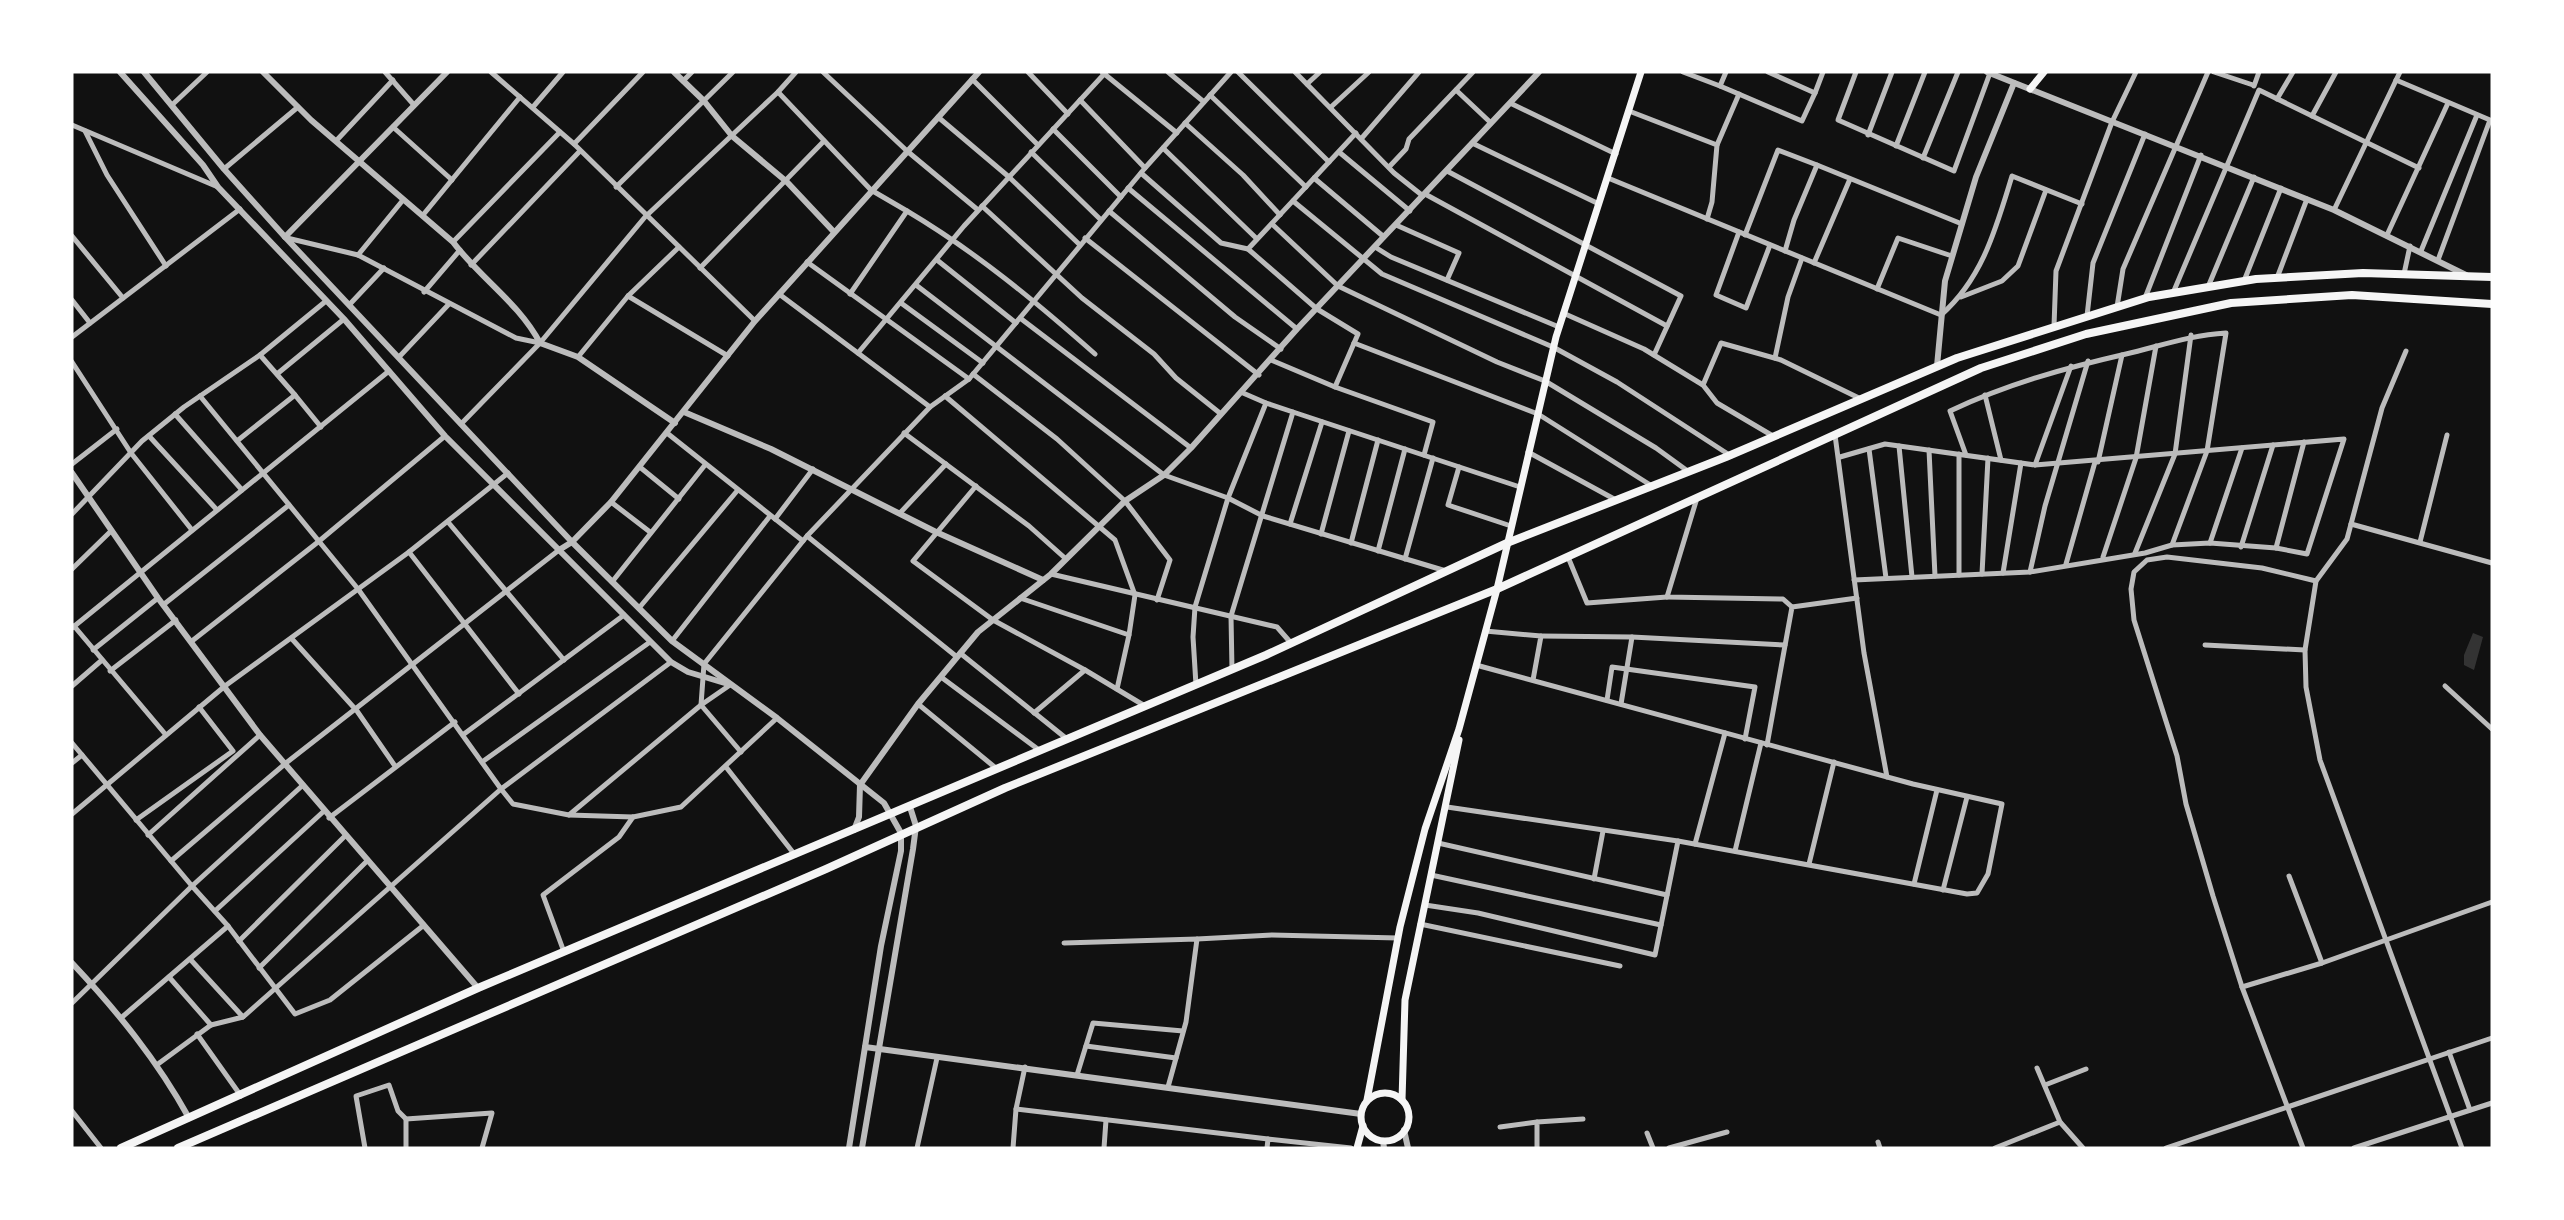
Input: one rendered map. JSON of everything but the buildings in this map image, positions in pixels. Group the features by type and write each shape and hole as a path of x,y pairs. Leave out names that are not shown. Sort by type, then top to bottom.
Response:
{"highway":[{"path":"121,1148 478,988 1232,670 1507,543 1731,456 1937,366 2145,298 2244,281 2404,274 2492,277"},
{"path":"178,1148 192,1145 636,948 814,874 916,826 1497,589 1981,368 2086,334 2231,303 2352,295 2492,304"}],"main road":[{"path":"1357,1148 1363,1126 1361,1114 1367,1100 1398,938 1425,829 1459,729 1497,589 1553,347 1641,72"},
{"path":"2030,89 2043,72"},
{"path":"1375,1148 1404,1130 1408,1114 1402,1100 1405,1000 1458,755 1459,729"},
{"path":"1367,1100 1374,1095 1388,1093 1402,1100"},
{"path":"1363,1126 1382,1143"}],"street":[{"path":"120,72 203,165 218,187 344,319 445,436 493,485 671,662 704,678 730,685"},
{"path":"144,72 224,169 285,237 612,582 672,641 777,718 884,803 892,813 901,833 901,851 881,946 849,1148"},
{"path":"173,104 207,72"},
{"path":"263,72 298,107 453,242 471,265 527,318 540,342"},
{"path":"385,72 414,105"},
{"path":"491,72 574,144 645,217 755,321"},
{"path":"533,107 563,72"},
{"path":"574,144 643,72"},
{"path":"674,72 704,101 732,136 787,182 834,232"},
{"path":"683,81 692,72"},
{"path":"616,187 733,72"},
{"path":"461,424 540,342 645,217 796,72"},
{"path":"823,72 907,151 980,208 1221,414"},
{"path":"171,862 286,763 572,542 640,468 755,321 979,72"},
{"path":"1028,72 1068,114"},
{"path":"858,353 980,208 1104,72 1177,133"},
{"path":"1168,72 1204,102"},
{"path":"741,752 701,705 704,664 850,488 930,407 971,376 983,363 1128,188 1230,72"},
{"path":"1238,72 1329,162"},
{"path":"1295,72 1389,167 1424,195 1667,326"},
{"path":"1307,84 1320,72"},
{"path":"1331,107 1369,72"},
{"path":"1361,139 1419,72"},
{"path":"1389,167 1406,149 1409,139 1473,72"},
{"path":"854,830 859,817 860,785 918,704 959,655 993,620 1051,574 1125,501 1164,475 1191,448 1243,393 1297,329 1539,72"},
{"path":"1684,72 1802,121 1823,72"},
{"path":"1720,86 1726,72"},
{"path":"1768,72 1815,93"},
{"path":"1856,72 1838,120 1954,171 1989,72 2334,210 2466,275"},
{"path":"1868,135 1892,72"},
{"path":"1896,146 1925,72"},
{"path":"1923,158 1958,72"},
{"path":"2054,326 2056,271 2112,122 2136,72"},
{"path":"2117,307 2123,269 2208,72"},
{"path":"2214,72 2253,85 2366,144 2419,168"},
{"path":"2253,85 2259,72"},
{"path":"2277,99 2292,72"},
{"path":"2312,116 2336,72"},
{"path":"2334,210 2400,72"},
{"path":"285,237 443,73"},
{"path":"972,79 1038,145"},
{"path":"336,141 393,80"},
{"path":"2396,80 2490,120 2438,260"},
{"path":"1937,366 1945,281 1976,177 2014,83"},
{"path":"1456,90 1491,123"},
{"path":"2173,293 2259,90"},
{"path":"778,92 871,190 954,239 1034,300 1095,354"},
{"path":"1707,219 1712,202 1717,145 1739,94"},
{"path":"1210,96 1306,187"},
{"path":"423,215 520,97"},
{"path":"1080,100 1146,168"},
{"path":"1510,103 1616,154"},
{"path":"2387,235 2448,103"},
{"path":"224,169 298,107"},
{"path":"1629,111 1717,145"},
{"path":"2421,251 2477,115"},
{"path":"938,117 1009,177 1080,245"},
{"path":"1185,123 1243,175 1280,215"},
{"path":"393,127 452,180"},
{"path":"73,128 218,187"},
{"path":"1053,129 1121,197"},
{"path":"85,131 107,175 166,266"},
{"path":"453,242 560,132"},
{"path":"1248,250 1356,133"},
{"path":"2087,316 2093,263 2145,134"},
{"path":"699,268 787,182 824,141"},
{"path":"1472,143 1599,204"},
{"path":"1163,148 1257,239"},
{"path":"1770,245 1746,308 1716,295 1778,150 1962,223"},
{"path":"471,265 579,152"},
{"path":"1031,152 1101,220"},
{"path":"1339,152 1410,211"},
{"path":"2145,298 2201,155"},
{"path":"1785,251 1794,220 1817,165"},
{"path":"1447,171 1681,296 1654,355"},
{"path":"1141,173 1221,243 1248,250 1317,309 1358,334 1335,387"},
{"path":"1941,315 1961,297 1990,244 2012,176 2082,204"},
{"path":"2208,287 2255,177"},
{"path":"1314,178 1384,237"},
{"path":"1608,178 1941,315"},
{"path":"1814,263 1850,179"},
{"path":"1128,188 1297,329"},
{"path":"2244,281 2281,188"},
{"path":"1961,297 2001,281 2018,266 2046,190"},
{"path":"2277,278 2307,199"},
{"path":"358,255 403,200"},
{"path":"1293,201 1381,274 1553,347 1617,382 1731,456"},
{"path":"72,337 240,209"},
{"path":"850,294 907,211"},
{"path":"1109,211 1235,317 1282,349"},
{"path":"1272,224 1338,286 1545,382 1656,448 1689,472"},
{"path":"1396,225 1460,253 1447,280"},
{"path":"72,236 123,298"},
{"path":"285,237 358,255 516,338 540,342 578,357 675,423"},
{"path":"1086,238 1259,375"},
{"path":"1877,289 1898,238 1952,256"},
{"path":"2404,274 2410,246"},
{"path":"578,357 628,296 678,247"},
{"path":"1376,247 1391,257 1559,327"},
{"path":"424,292 460,250"},
{"path":"1774,358 1788,297 1802,258"},
{"path":"937,260 1191,448"},
{"path":"807,262 885,321 971,376 1056,439 1125,501 1170,560 1157,600"},
{"path":"350,304 384,268"},
{"path":"916,285 1164,475 1228,498 1263,516 1446,571"},
{"path":"779,294 930,407"},
{"path":"628,296 728,356"},
{"path":"72,300 90,323"},
{"path":"72,514 131,453 175,414 260,355 326,301"},
{"path":"901,303 983,363"},
{"path":"399,357 449,304"},
{"path":"1563,313 1654,355 1703,384 1717,403 1774,437"},
{"path":"277,374 344,319"},
{"path":"1959,575 1962,454 1950,411 1985,395 2088,361 2122,355 2191,335 2226,333 2207,452 2172,545"},
{"path":"2135,553 2175,454 2191,335"},
{"path":"1354,343 1538,414 1652,486"},
{"path":"1703,384 1721,343 1774,358 1861,399"},
{"path":"2103,557 2136,458 2156,346"},
{"path":"2406,351 2378,419 2347,539 2316,581 2305,650 2308,699 2320,760 2462,1148"},
{"path":"260,355 321,427"},
{"path":"2066,564 2096,462 2122,355"},
{"path":"1271,360 1335,387 1433,422 1424,455"},
{"path":"2030,572 2088,361"},
{"path":"72,362 131,453 192,530"},
{"path":"2035,465 2072,366"},
{"path":"166,735 73,627 389,371"},
{"path":"1243,393 1520,487"},
{"path":"237,441 295,395"},
{"path":"1985,395 2001,460"},
{"path":"200,396 358,589 513,804 569,815 633,817 681,807 777,718"},
{"path":"945,396 1115,540 1135,595 1117,689"},
{"path":"1196,685 1193,637 1195,607 1228,498 1266,403"},
{"path":"684,412 813,469 936,532 1043,580"},
{"path":"1232,670 1231,616 1293,412"},
{"path":"175,414 242,490"},
{"path":"1290,524 1322,422"},
{"path":"72,464 117,429"},
{"path":"1321,534 1349,431"},
{"path":"667,433 737,491 959,655 1067,740"},
{"path":"904,433 976,486 1066,559"},
{"path":"1835,435 1854,580 1887,777"},
{"path":"2420,542 2447,435"},
{"path":"149,436 217,510"},
{"path":"192,642 445,436"},
{"path":"1840,457 1885,444 2035,465 2096,462 2344,439 2307,554 2276,548 2241,547 2210,542 2172,545 2030,572 1854,580"},
{"path":"1351,542 1378,440"},
{"path":"2276,548 2304,442"},
{"path":"2241,547 2273,445"},
{"path":"1899,446 1912,577"},
{"path":"2210,542 2242,448"},
{"path":"1378,551 1405,449"},
{"path":"1869,449 1886,578"},
{"path":"1929,450 1935,576"},
{"path":"1528,452 1616,500"},
{"path":"1405,559 1433,458"},
{"path":"1982,574 1988,458"},
{"path":"2003,573 2021,463"},
{"path":"900,513 946,464"},
{"path":"612,582 705,465"},
{"path":"1459,467 1448,505 1511,526"},
{"path":"640,468 679,499"},
{"path":"672,641 813,469"},
{"path":"72,814 225,686 409,552 508,473"},
{"path":"73,478 260,735 478,988"},
{"path":"976,486 913,561 993,620 1146,706"},
{"path":"639,608 737,491"},
{"path":"1667,597 1697,498"},
{"path":"611,502 650,532"},
{"path":"163,605 289,505"},
{"path":"448,522 565,660"},
{"path":"2351,524 2492,563"},
{"path":"72,569 111,531"},
{"path":"409,552 519,694"},
{"path":"1568,557 1587,603 1667,597 1783,599 1792,607 1857,598"},
{"path":"2303,1148 2242,987 2186,804 2177,756 2134,620 2131,589 2134,572 2147,559 2167,557 2262,568 2316,581"},
{"path":"1051,574 1278,627 1291,643"},
{"path":"93,650 158,598"},
{"path":"1020,598 1129,635"},
{"path":"1735,851 1764,744 1792,607"},
{"path":"464,734 624,615"},
{"path":"110,671 176,620"},
{"path":"1485,631 1541,636 1785,645"},
{"path":"1533,680 1541,636"},
{"path":"1621,704 1629,669 1632,638"},
{"path":"292,639 357,710 396,766"},
{"path":"482,762 650,642"},
{"path":"2205,645 2305,650"},
{"path":"72,686 102,660"},
{"path":"158,1064 211,1025 243,1017 501,789 671,662"},
{"path":"1447,807 1678,841 1966,894 1977,893 1988,874 2003,804 1887,777 1476,665"},
{"path":"1607,700 1612,667 1755,687 1745,738"},
{"path":"1034,713 1085,670"},
{"path":"941,677 1041,751"},
{"path":"569,815 701,705 730,685"},
{"path":"2445,686 2492,729"},
{"path":"918,704 999,769"},
{"path":"136,820 233,751 199,707"},
{"path":"329,818 455,722"},
{"path":"1695,844 1725,733"},
{"path":"148,835 260,735"},
{"path":"72,743 228,926 295,1014 330,1000 424,925"},
{"path":"72,763 82,755"},
{"path":"1809,864 1834,762"},
{"path":"726,767 795,856"},
{"path":"72,1003 192,886 303,785"},
{"path":"1914,884 1937,790"},
{"path":"1943,890 1967,797"},
{"path":"862,1148 916,826 910,807"},
{"path":"215,911 324,811"},
{"path":"564,952 543,895 620,837 633,817"},
{"path":"1594,879 1603,831"},
{"path":"239,941 345,836"},
{"path":"1425,905 1478,913 1655,955 1678,841"},
{"path":"1438,843 1667,895"},
{"path":"259,968 368,860"},
{"path":"1431,875 1661,925"},
{"path":"2290,876 2322,963"},
{"path":"2242,987 2322,963 2492,902"},
{"path":"1420,924 1620,966"},
{"path":"121,1018 228,926"},
{"path":"1064,943 1272,935 1398,938"},
{"path":"1168,1087 1183,1031 1197,939"},
{"path":"190,959 243,1017"},
{"path":"72,963 158,1064 189,1118"},
{"path":"169,977 211,1025"},
{"path":"1077,1074 1093,1023 1183,1031"},
{"path":"197,1034 241,1096"},
{"path":"2166,1148 2492,1038"},
{"path":"1086,1046 1177,1058"},
{"path":"865,1047 1361,1114"},
{"path":"2449,1052 2470,1110"},
{"path":"917,1148 937,1058"},
{"path":"1013,1148 1016,1109 1025,1068"},
{"path":"2037,1068 2060,1122 2083,1148"},
{"path":"2045,1085 2085,1069"},
{"path":"365,1148 356,1096 389,1084 398,1111 406,1119 406,1148"},
{"path":"2354,1148 2492,1102"},
{"path":"1016,1109 1351,1148"},
{"path":"72,1111 101,1148"},
{"path":"406,1119 492,1113 482,1148"},
{"path":"1500,1126 1583,1119"},
{"path":"1104,1148 1106,1120"},
{"path":"1537,1122 1537,1148"},
{"path":"1995,1148 2060,1122"},
{"path":"1404,1130 1408,1148"},
{"path":"1669,1148 1727,1132"},
{"path":"1647,1133 1653,1148"},
{"path":"1267,1148 1268,1139"}],"shaded area":[{"path":"2473,633 2483,637 2474,670 2464,665 2464,655"}]}
